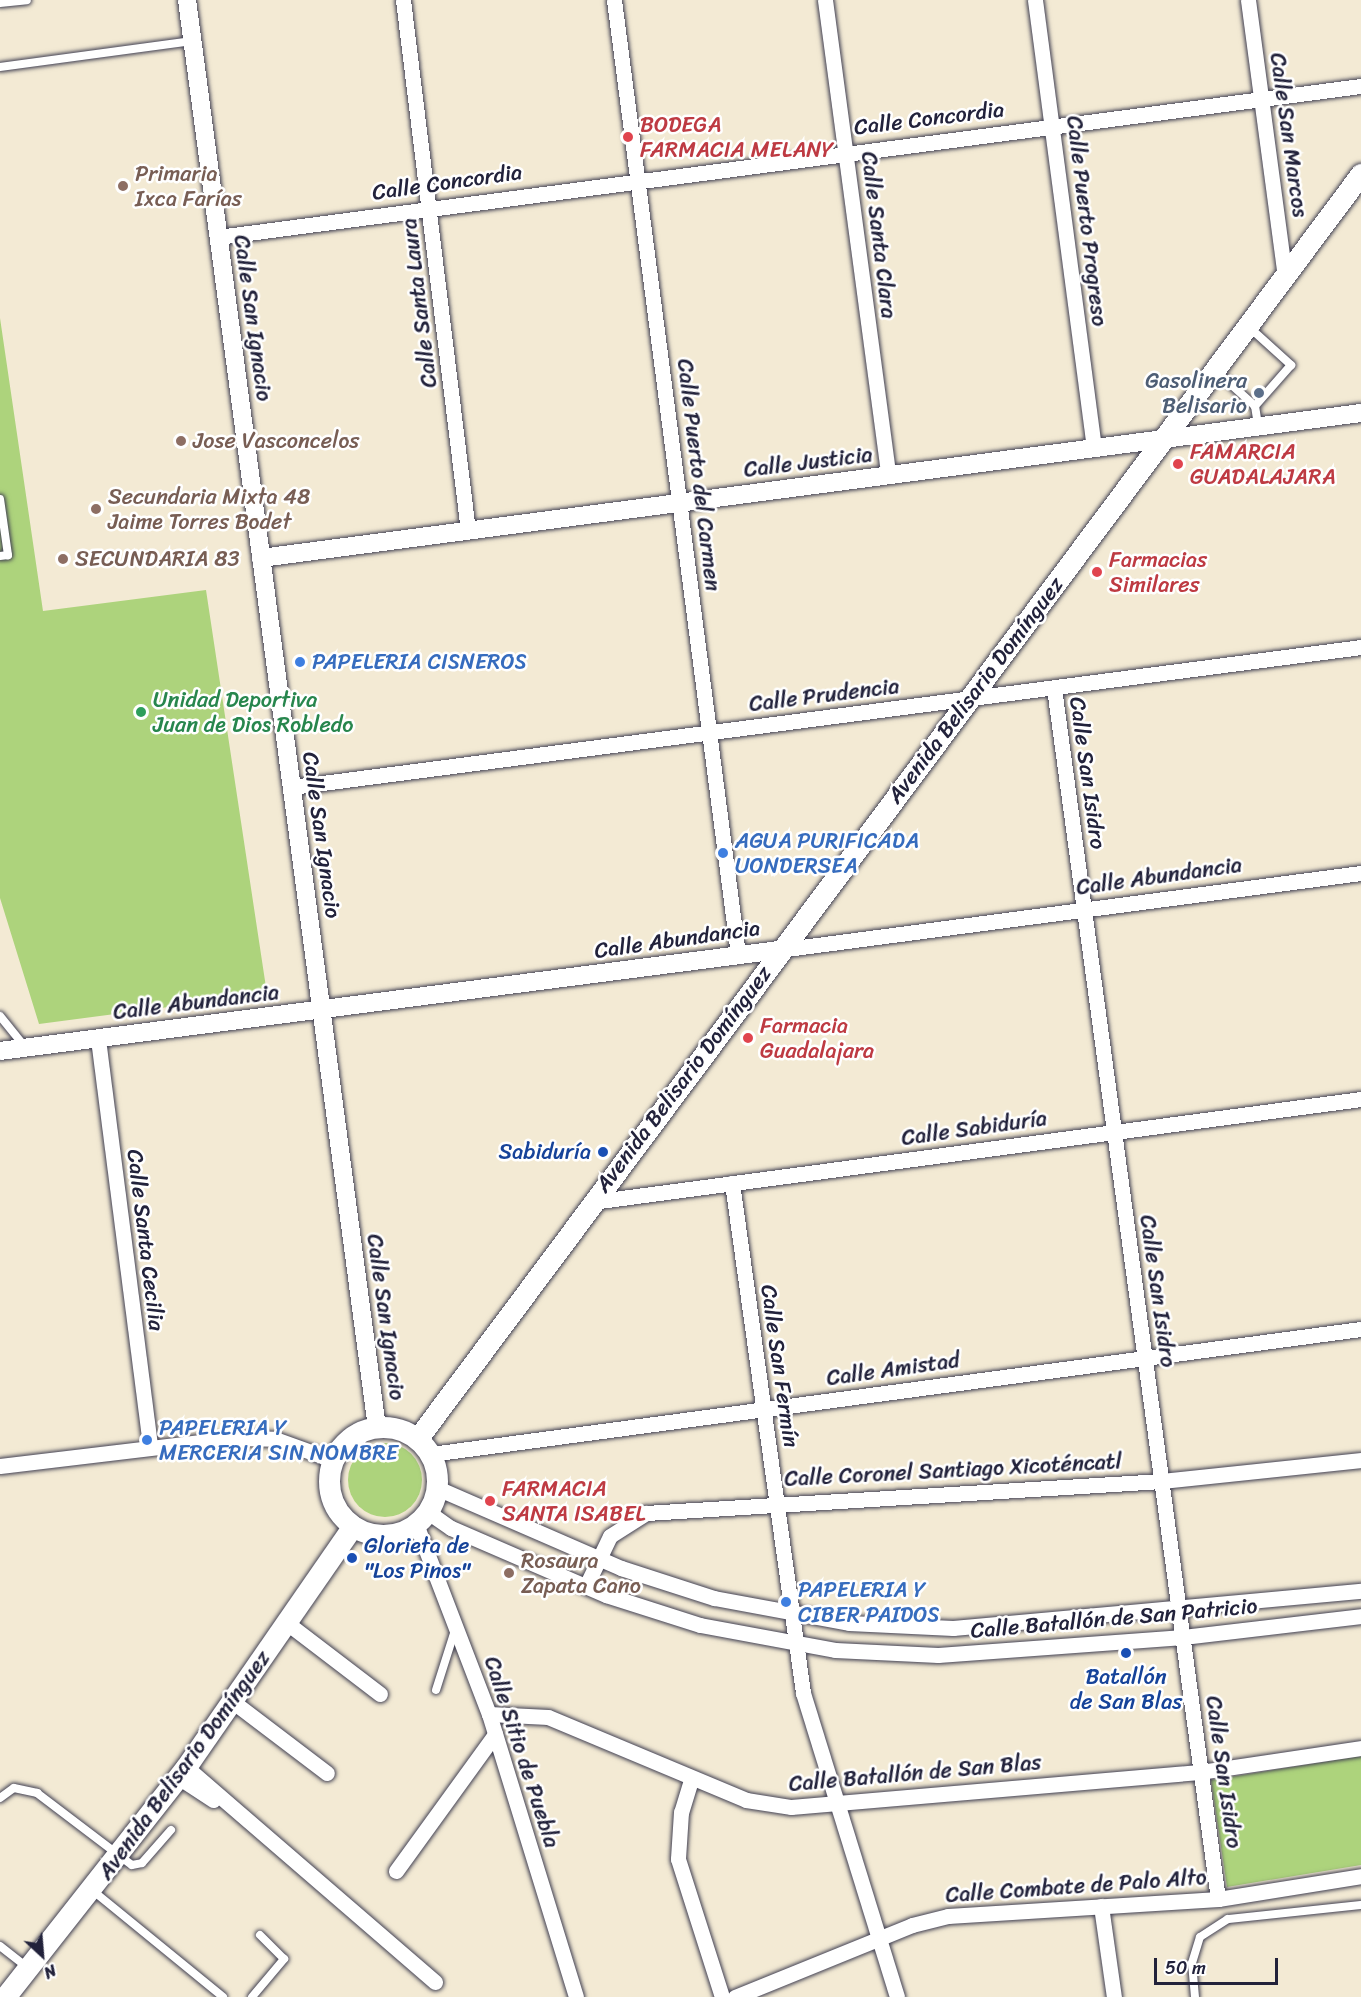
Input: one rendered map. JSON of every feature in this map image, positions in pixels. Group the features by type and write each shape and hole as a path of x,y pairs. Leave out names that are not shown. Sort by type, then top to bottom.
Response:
{"main road":[{"name":"Avenida Belisario Domínguez","path":"424,1446 592,1202 1249,327 1361,174"},
{"path":"377,1427 424,1446 437,1488 422,1518 390,1534 353,1526 330,1494 333,1460 359,1432 377,1427"},
{"name":"Avenida Belisario Domínguez","path":"5,1997 27,1967 92,1890 118,1852 182,1772 353,1526"}],"street":[{"name":"Calle San Ignacio","path":"187,0 377,1427"},
{"name":"Calle Santa Laura","path":"403,0 468,531"},
{"name":"Calle Puerto del Carmen","path":"614,0 738,956"},
{"name":"Calle Santa Clara","path":"825,0 888,475"},
{"name":"Calle Puerto Progreso","path":"1035,0 1094,448"},
{"name":"Calle San Marcos","path":"1248,0 1285,276"},
{"name":"Calle Concordia","path":"218,237 846,151 1361,86"},
{"name":"Calle Justicia","path":"261,558 1361,413"},
{"name":"Calle Prudencia","path":"292,787 1361,647"},
{"name":"Calle San Isidro","path":"1054,688 1218,1899"},
{"name":"Calle Abundancia","path":"0,1051 322,1011 1361,873"},
{"name":"Calle Santa Cecilia","path":"98,1039 150,1448"},
{"name":"Calle Sabiduría","path":"592,1202 1361,1099"},
{"name":"Calle San Fermín","path":"732,1183 795,1644 837,1803 897,1997"},
{"name":"Calle Amistad","path":"424,1446 763,1409 1361,1329"},
{"path":"0,1466 150,1448 275,1439 333,1460"},
{"name":"Calle Coronel Santiago Xicoténcatl","path":"586,1586 617,1528 646,1513 1162,1480 1361,1460"},
{"name":"Calle Batallón de San Patricio","path":"437,1488 600,1558 714,1598 791,1615 953,1628 1179,1611 1361,1591"},
{"name":"Calle Batallón de San Patricio","path":"422,1518 451,1528 586,1586 699,1624 795,1644 938,1655 1183,1637 1361,1616"},
{"name":"Calle Sitio de Puebla","path":"422,1518 456,1626 489,1714 576,1997"},
{"path":"287,1623 380,1694"},
{"path":"232,1701 327,1773"},
{"name":"Calle Batallón de San Blas","path":"489,1714 548,1717 691,1780 766,1805 837,1803 1200,1772 1361,1748"},
{"path":"396,1871 495,1734"},
{"path":"182,1772 221,1800 435,1983"},
{"path":"691,1780 681,1812 678,1859 722,1997"},
{"name":"Calle Combate de Palo Alto","path":"735,1997 880,1938 948,1916 1218,1899 1361,1876"},
{"path":"1101,1906 1114,1997"}],"lane":[{"path":"0,3 27,0"},
{"path":"0,67 192,41"},
{"path":"1249,327 1291,365 1255,406"},
{"path":"1215,370 1255,406 1258,427"},
{"path":"0,499 8,555 0,556"},
{"path":"0,1016 26,1048"},
{"path":"436,1690 456,1626"},
{"path":"0,1798 14,1788 37,1793 137,1865 171,1830"},
{"path":"92,1890 223,1997"},
{"path":"1195,1997 1192,1963 1200,1937 1228,1919 1361,1905"},
{"path":"252,1997 284,1959 260,1935"},
{"path":"0,1946 27,1967"}],"green space":[{"name":"Unidad Deportiva Juan de Dios Robledo","path":"0,318 43,611 206,590 267,994 39,1024 0,898"},
{"path":"378,1443 392,1443 406,1449 416,1459 422,1473 422,1487 416,1501 406,1511 392,1517 378,1517 364,1511 354,1501 348,1487 348,1473 354,1459 364,1449"},
{"path":"1361,1756 1361,1865 1227,1887 1211,1780"}],"place":[{"name":"BODEGA FARMACIA MELANY","path":"628,137"},
{"name":"Primaria Ixca Farías","path":"123,186"},
{"name":"Gasolinera Belisario","path":"1259,393"},
{"name":"Jose Vasconcelos","path":"181,441"},
{"name":"FAMARCIA GUADALAJARA","path":"1178,464"},
{"name":"Secundaria Mixta 48 Jaime Torres Bodet","path":"96,509"},
{"name":"SECUNDARIA 83","path":"63,559"},
{"name":"Farmacias Similares","path":"1097,572"},
{"name":"PAPELERIA CISNEROS","path":"300,662"},
{"name":"Unidad Deportiva Juan de Dios Robledo","path":"141,712"},
{"name":"AGUA PURIFICADA UONDERSEA","path":"723,853"},
{"name":"Farmacia Guadalajara","path":"748,1038"},
{"name":"Sabiduría","path":"603,1152"},
{"name":"PAPELERIA Y MERCERIA SIN NOMBRE","path":"147,1440"},
{"name":"FARMACIA SANTA ISABEL","path":"490,1501"},
{"name":"Glorieta de \"Los Pinos\"","path":"352,1558"},
{"name":"Rosaura Zapata Cano","path":"509,1573"},
{"name":"PAPELERIA Y CIBER PAIDOS","path":"786,1602"},
{"name":"Batallón de San Blas","path":"1126,1653"}]}
